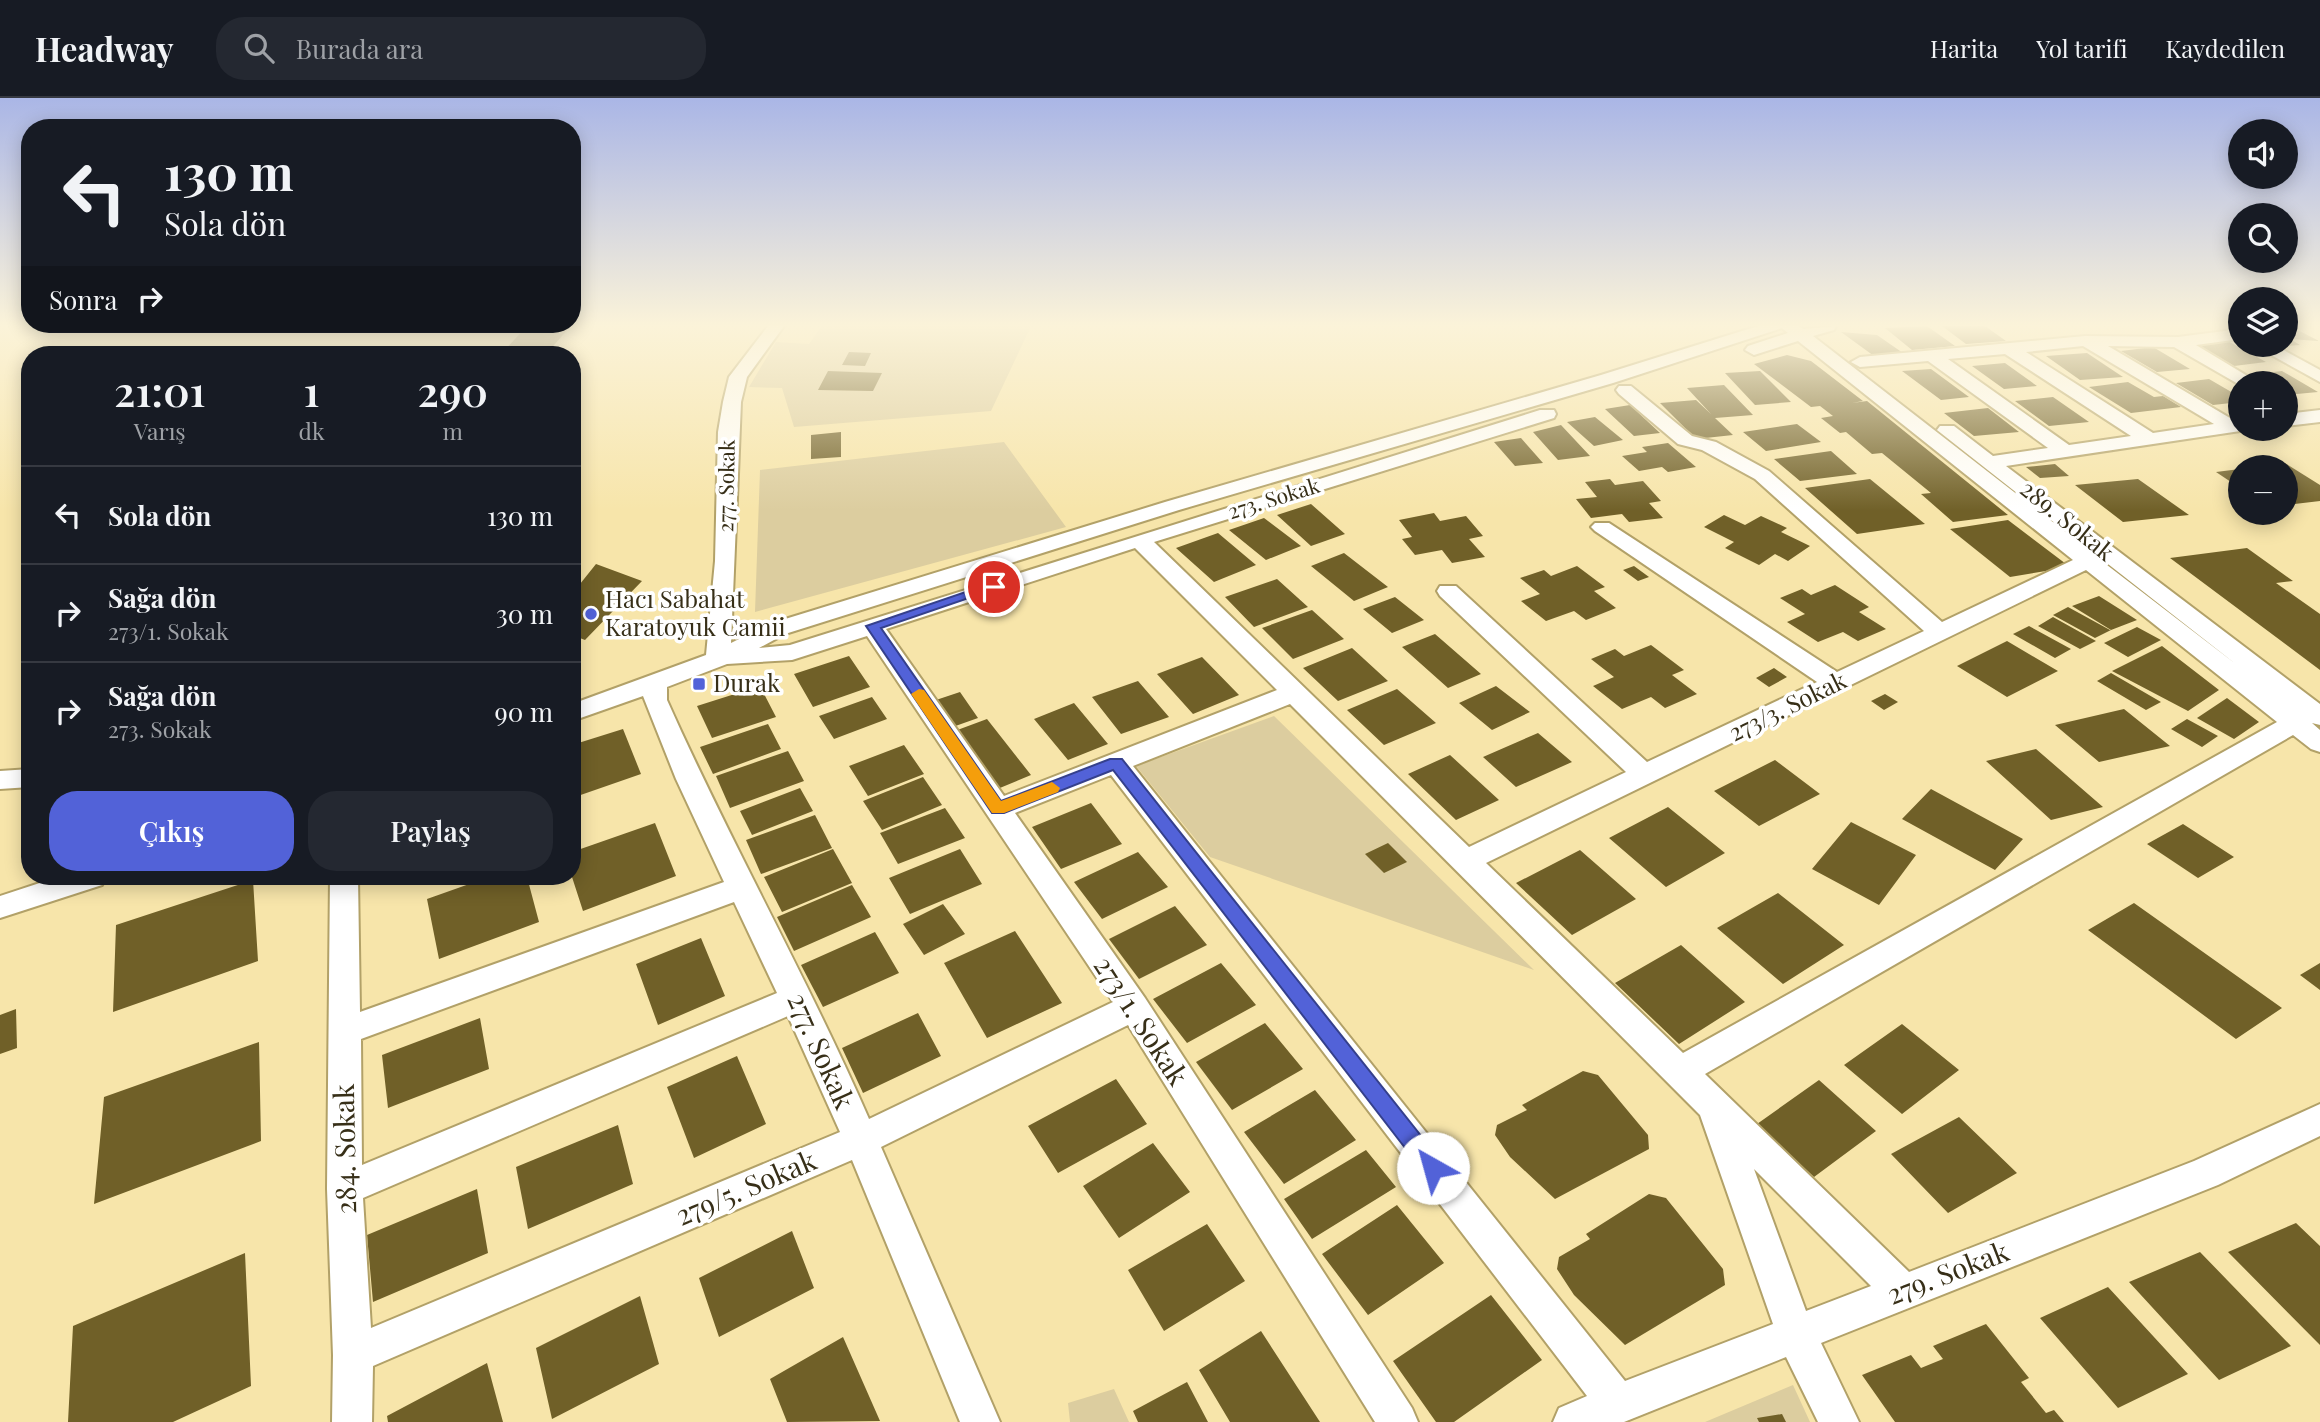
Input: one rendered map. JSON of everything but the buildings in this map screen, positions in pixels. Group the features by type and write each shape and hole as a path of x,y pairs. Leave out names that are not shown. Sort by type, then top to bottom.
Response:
{"street":[{"name":"277. Sokak","path":"718,659 729,475 727,432 735,388"},
{"name":"273. Sokak","path":"581,710 718,659 777,629 1172,506 1568,388"},
{"name":"273. Sokak","path":"718,659 792,652 1139,540 1632,388"},
{"path":"1881,388 2086,562 2307,720 2320,743"},
{"name":"289. Sokak","path":"1894,388 2112,557 2307,720"},
{"path":"1977,388 2066,452"},
{"path":"2070,388 2149,439"},
{"path":"2168,388 2228,421"},
{"path":"1625,390 1685,440 1709,446 1762,475 1940,633"},
{"path":"1993,462 2228,427"},
{"path":"1602,527 1836,683"},
{"path":"1139,540 1902,1291"},
{"name":"273/3. Sokak","path":"1465,861 2086,562 2112,557"},
{"path":"1447,591 1644,775"},
{"name":"273/1. Sokak","path":"873,626 1134,1007 1398,1422"},
{"name":"277. Sokak","path":"640,689 654,700 742,887 798,998 980,1422"},
{"name":"273. Sokak","path":"581,704 640,689"},
{"path":"998,809 1294,693"},
{"path":"1679,1072 2307,720"},
{"path":"1116,763 1617,1403"},
{"path":"0,780 21,779"},
{"path":"0,907 67,885"},
{"name":"284. Sokak","path":"344,885 345,1189 353,1355 352,1422"},
{"path":"344,1031 742,887"},
{"path":"345,1189 798,998"},
{"name":"279/5. Sokak","path":"353,1355 860,1140 1134,1007"},
{"path":"1713,1105 1795,1333 1839,1422"},
{"name":"279. Sokak","path":"1573,1422 2206,1173 2320,1119"}],"shaded area":[{"path":"775,388 1002,388 991,411 794,427 782,388"},
{"path":"1004,442 1066,527 755,612 760,470"},
{"path":"1274,716 1534,970 1210,857 1136,766"},
{"path":"1793,1385 1810,1422 1705,1422"},
{"path":"1114,1389 1129,1422 1070,1422 1068,1403"}],"slow traffic":[{"path":"919,694 998,809 1052,788"}],"place":[{"name":"Hacı Sabahat Karatoyuk Camii","path":"591,614"},
{"name":"Durak","path":"699,684"}],"route":[{"path":"994,587 873,626 998,809 1116,763 1433,1168"}]}
